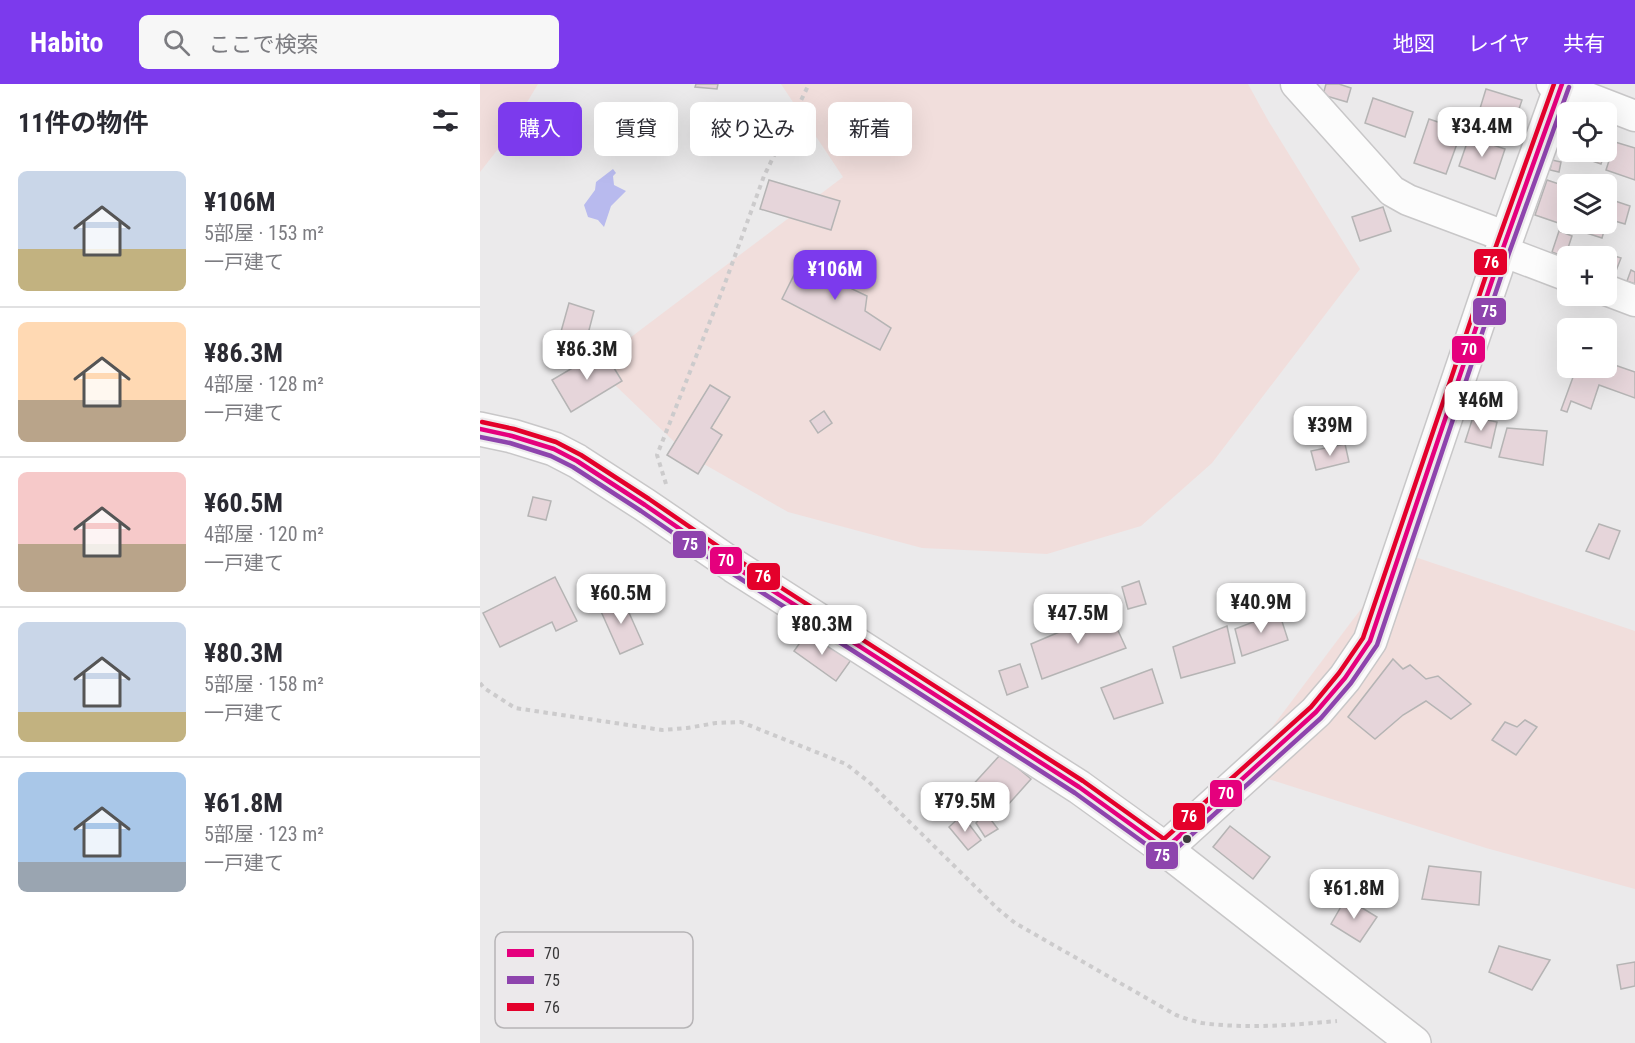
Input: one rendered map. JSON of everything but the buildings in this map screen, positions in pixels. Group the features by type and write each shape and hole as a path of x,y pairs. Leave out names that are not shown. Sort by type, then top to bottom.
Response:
{"street":[{"path":"1296,84 1392,190 1408,200 1557,270"},
{"path":"1165,849 1316,712 1345,678 1370,641 1558,85 1635,116"},
{"path":"1617,294 1635,301"},
{"path":"480,429 512,435 554,449 577,461 734,566 1079,787 1165,849 1414,1043"}],"path":[{"path":"666,486 657,455 724,286 764,176 809,84"},
{"path":"480,683 515,708 662,730 741,722 846,764 869,782 1015,923 1176,1015 1200,1022 1233,1026 1281,1026 1337,1021 1375,1011"}],"shaded area":[{"path":"480,84 538,84 527,102 498,102 498,149 480,172"},
{"path":"781,84 1248,84 1360,269 1212,463 1141,526 1047,554 922,548 788,512 688,455 594,365 843,177 829,156 912,156 912,102 828,102 828,154 816,136 816,102 793,102"},
{"path":"1403,553 1635,631 1635,889 1486,848 1240,770"}],"water":[{"path":"613,169 616,173 613,176 614,185 626,191 611,206 604,227 598,220 588,217 584,205 595,190 596,182"}],"transit line":[{"name":"76","path":"482,422 556,442 581,455 738,560 1083,781 1164,839 1311,707 1339,673 1363,638 1495,249 1554,84"},
{"name":"70","path":"480,429 554,449 577,461 734,566 1079,787 1165,849 1316,712 1345,678 1370,641 1502,251 1562,84"},
{"name":"75","path":"480,437 510,443 551,456 573,467 730,572 1075,793 1161,855 1168,856 1321,718 1351,683 1377,645 1509,253 1569,87"}]}
